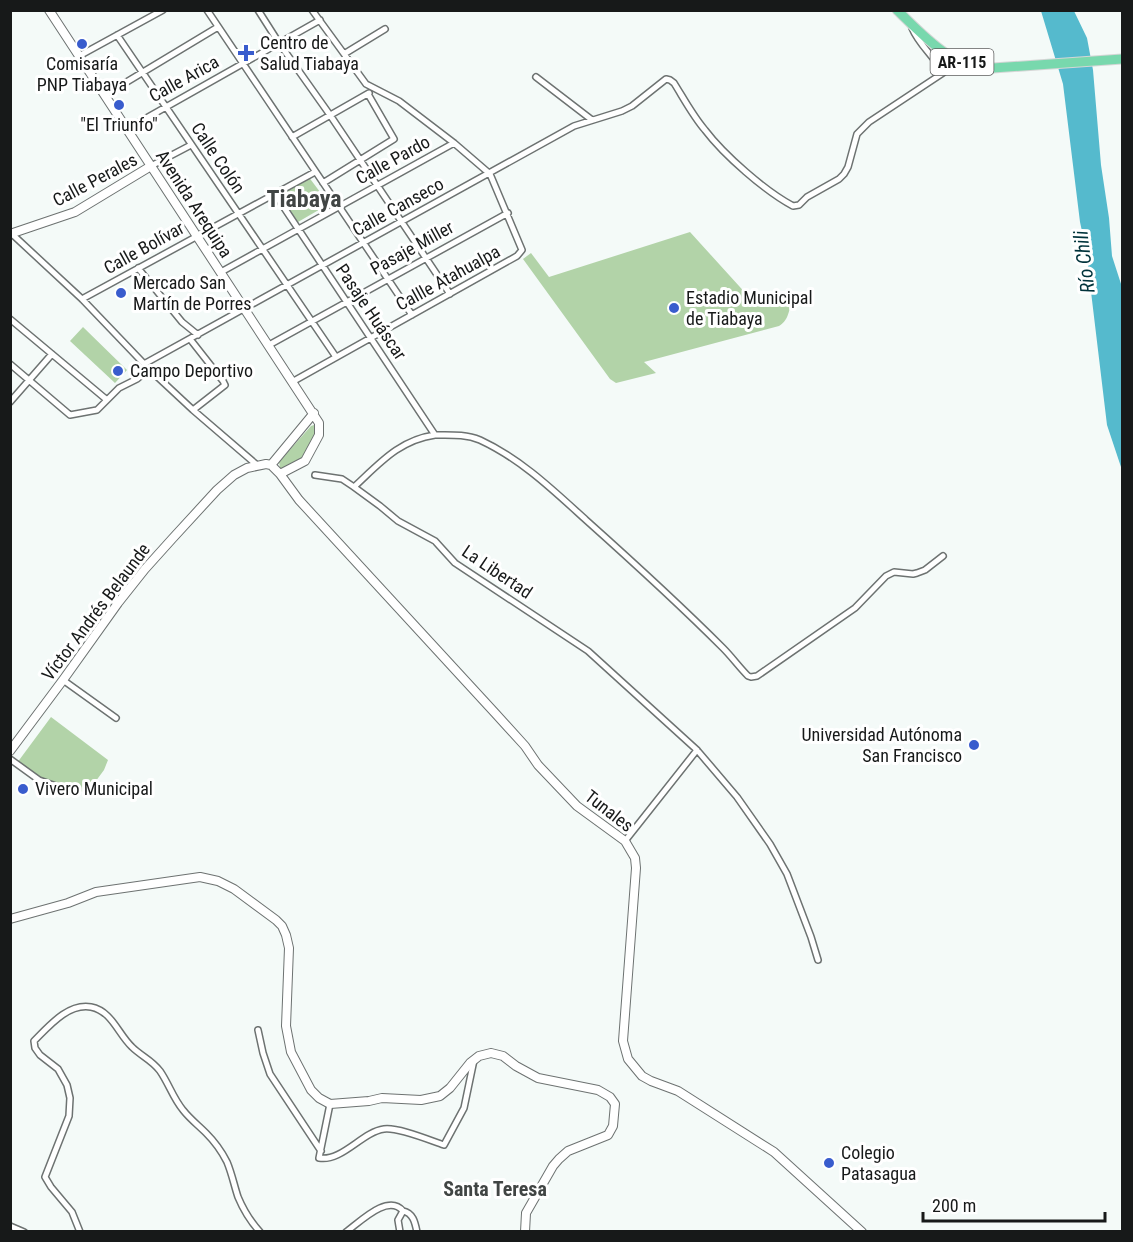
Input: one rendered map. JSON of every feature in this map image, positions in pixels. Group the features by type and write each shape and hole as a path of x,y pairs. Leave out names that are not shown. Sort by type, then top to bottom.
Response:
{"main road":[{"name":"AR-115","path":"897,10 946,54 967,64 987,69 1122,59"}],"street":[{"name":"Avenida Arequipa","path":"49,10 314,414"},
{"path":"79,56 163,10"},
{"path":"207,10 412,315"},
{"path":"258,10 450,294"},
{"path":"312,10 366,84 399,101 490,174 508,213"},
{"name":"Calle Arica","path":"127,129 320,20"},
{"name":"Calle Canseco","path":"29,380 70,415 97,410 119,388 137,379 147,366 198,334 574,126 622,111 666,79 674,83 705,130 721,149 757,181 793,206 799,205 807,197 844,174 857,134 869,122 943,73 934,58 916,37 910,23"},
{"path":"105,96 218,27"},
{"path":"344,54 385,29"},
{"name":"Calle Colón","path":"117,36 336,357"},
{"path":"536,77 592,120"},
{"path":"292,137 376,89"},
{"path":"323,183 394,139 368,94"},
{"name":"Calle Pardo","path":"221,272 454,143"},
{"name":"Calle Perales","path":"11,234 75,212 151,166 191,145"},
{"name":"Calle Bolívar","path":"82,298 315,172"},
{"name":"Pasaje Huáscar","path":"275,194 435,435"},
{"name":"Callle Atahualpa","path":"292,382 517,256 522,250 508,213"},
{"name":"Pasaje Miller","path":"268,345 508,213"},
{"path":"11,234 82,298 193,410 257,465"},
{"path":"138,268 182,322 198,334"},
{"path":"10,319 107,400"},
{"path":"190,339 225,385 193,410"},
{"path":"10,402 52,354"},
{"path":"10,364 29,380"},
{"path":"314,414 320,423 319,435 307,458 303,463 280,474 272,465 314,414"},
{"path":"354,487 393,451 417,439 435,435 462,435 480,440 515,459 537,476 638,566 751,677 757,676 855,608 886,576 894,572 917,573 925,570 943,556"},
{"name":"Víctor Andrés Belaunde","path":"10,751 118,603 158,554 217,490 234,475 257,465 272,465"},
{"name":"Tunales","path":"280,474 299,500 525,746 544,773 577,806 625,841 635,858 636,868 623,1041 628,1059 642,1076 678,1091 774,1152 862,1232"},
{"name":"La Libertad","path":"315,475 342,479 398,521 435,542 455,563 588,651 697,750 737,797 770,844 787,874 818,960"},
{"path":"63,680 116,718"},
{"path":"625,841 697,750"},
{"path":"10,759 39,780 67,790"},
{"path":"10,919 68,903 96,892 200,877 218,881 234,889 282,926 289,948 286,1026 291,1052 311,1090 319,1098 330,1104 382,1098 421,1100 440,1096 474,1060 490,1053 503,1056 538,1078 598,1090 610,1097 615,1104 613,1126 608,1135 568,1151 559,1159 526,1213 525,1232"},
{"path":"80,1232 72,1212 45,1177 69,1116 70,1098 67,1085 58,1069 40,1055 35,1048 34,1041 57,1019 74,1008 90,1006 101,1010 112,1020 124,1040 160,1071 183,1111 206,1133 226,1161 233,1176 238,1198 260,1232"},
{"path":"258,1030 270,1074 321,1151"},
{"path":"330,1104 319,1158 326,1159 335,1156 384,1129 444,1145 464,1108 474,1060"},
{"path":"346,1232 378,1208 388,1204 397,1205 409,1212 417,1232"},
{"path":"400,1232 398,1220 403,1210"},
{"path":"10,1226 24,1232"}],"green space":[{"path":"308,176 329,204 298,222 278,193"},
{"name":"Estadio Municipal de Tiabaya","path":"690,232 749,297 788,292 792,294 787,316 779,326 644,362 656,373 616,383 610,379 523,259 531,253 549,277"},
{"path":"83,327 127,370 115,383 70,341"},
{"path":"316,425 318,431 305,456 283,470 280,468 279,462 311,426"},
{"path":"51,717 108,760 104,770 87,793 40,779 17,763"}],"water":[{"path":"1041,11 1074,11 1087,38 1093,70 1112,256 1122,287 1122,470 1107,425 1063,84"}],"place":[{"name":"Comisaría PNP Tiabaya","path":"82,44"},
{"name":"Centro de Salud Tiabaya","path":"246,53"},
{"name":"\"El Triunfo\"","path":"119,105"},
{"name":"Mercado San Martín de Porres","path":"121,293"},
{"name":"Estadio Municipal de Tiabaya","path":"674,308"},
{"name":"Campo Deportivo","path":"118,371"},
{"name":"Universidad Autónoma San Francisco","path":"974,745"},
{"name":"Vivero Municipal","path":"23,789"},
{"name":"Colegio Patasagua","path":"829,1163"}],"district":[{"name":"Tiabaya","path":"304,199"},
{"name":"Santa Teresa","path":"495,1189"}],"water label":[{"name":"Río Chili","path":"1084,262"}]}
